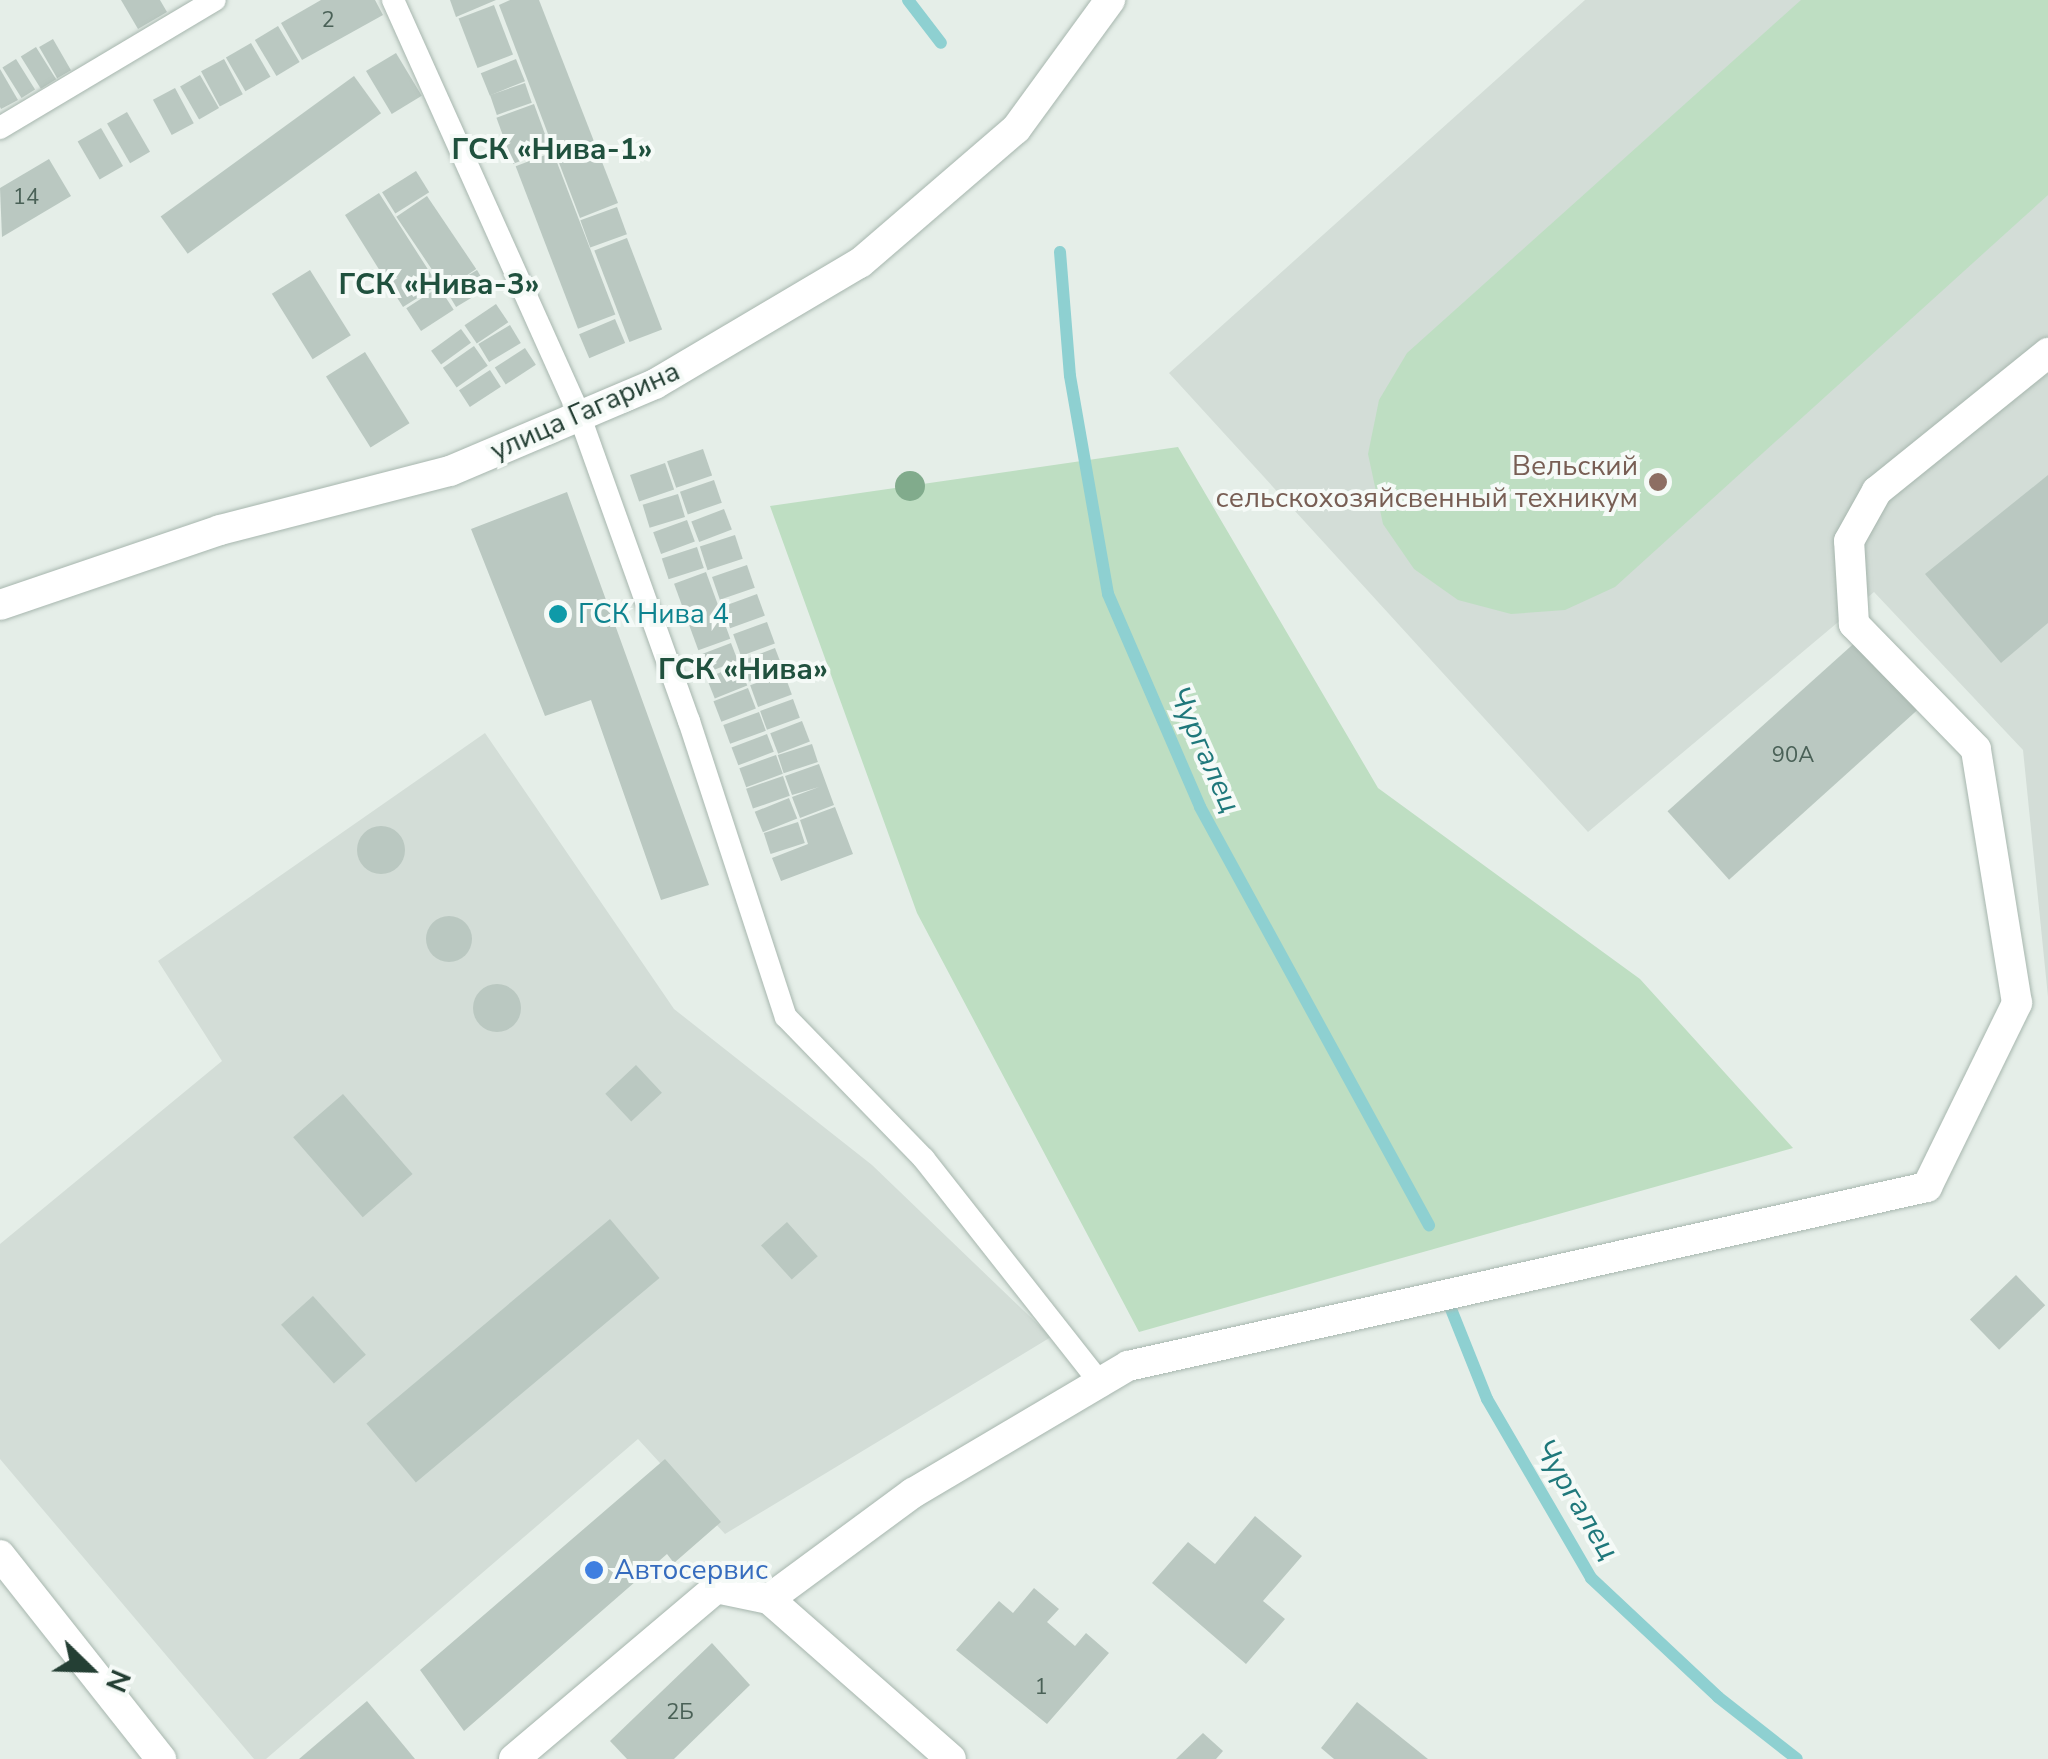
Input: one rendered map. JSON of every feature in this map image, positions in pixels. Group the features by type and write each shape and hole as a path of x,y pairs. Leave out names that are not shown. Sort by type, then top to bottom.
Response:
{"street":[{"name":"улица Гагарина","path":"0,605 220,530 450,471 655,384 860,263 1016,129 1110,0"},
{"path":"769,1599 913,1493 1102,1385 1128,1366 1927,1187 2017,1004 1976,749 1854,624 1849,541 1877,491 2048,353"},
{"path":"0,1554 161,1759"},
{"path":"514,1759 716,1588 769,1599 951,1759"}],"lane":[{"path":"0,128 215,0"},
{"path":"393,0 580,417 689,721 786,1016 924,1159 1102,1385"}],"shaded area":[{"name":"Вельский сельскохозяйсвенный техникум","path":"1585,0 2048,0 2048,997 2023,750 1874,592 1588,832 1169,373"},
{"path":"485,733 674,1009 872,1165 1051,1337 725,1534 638,1439 266,1759 254,1759 0,1459 0,1244 222,1061 158,961"}],"green space":[{"path":"1801,0 2048,0 2048,195 1615,587 1565,610 1511,614 1458,600 1414,569 1383,524 1368,454 1379,400 1407,353"},
{"path":"1178,447 1378,788 1640,979 1793,1148 1139,1332 917,913 770,506"}],"building":[{"path":"121,0 160,0 167,12 138,29"},
{"path":"321,0 375,0 383,15 302,60 281,23"},
{"path":"450,0 496,0 456,17"},
{"path":"510,0 539,0 618,203 580,218 499,5"},
{"path":"494,5 513,54 478,68 459,19"},
{"path":"278,26 300,62 276,76 255,40"},
{"path":"53,39 71,70 57,78 39,47"},
{"path":"251,43 270,77 245,91 226,58"},
{"path":"36,47 56,79 41,89 21,57"},
{"path":"396,53 422,96 392,114 366,71"},
{"path":"16,59 35,90 22,98 2,67"},
{"path":"224,59 243,94 220,107 201,71"},
{"path":"516,59 525,81 490,95 481,73"},
{"path":"0,69 18,100 1,109 0,107"},
{"path":"200,75 219,108 199,119 180,87"},
{"path":"354,76 381,113 188,254 161,216"},
{"path":"525,83 532,103 497,115 490,95"},
{"path":"175,88 194,123 172,135 153,100"},
{"path":"534,104 551,150 513,164 496,118"},
{"path":"127,112 150,152 130,163 107,124"},
{"path":"101,128 123,166 100,180 78,142"},
{"path":"553,152 615,314 578,329 516,166"},
{"path":"49,159 71,196 2,237 0,188"},
{"path":"416,171 429,192 395,213 382,192"},
{"path":"379,193 438,285 403,307 386,280 399,270 385,279 345,215"},
{"path":"427,196 476,269 446,290 396,217"},
{"path":"617,207 627,234 590,248 580,220"},
{"path":"627,238 662,329 629,342 594,251"},
{"path":"310,270 351,335 313,359 272,294"},
{"path":"477,270 488,288 456,307 445,289"},
{"path":"439,287 454,310 421,331 406,308"},
{"path":"496,304 508,322 477,343 464,325"},
{"path":"615,319 625,343 589,358 579,334"},
{"path":"510,325 521,343 489,362 478,344"},
{"path":"461,329 471,343 441,365 431,351"},
{"path":"474,346 488,366 457,387 443,368"},
{"path":"525,348 536,365 506,384 495,368"},
{"path":"365,352 410,423 371,448 326,376"},
{"path":"490,370 501,387 470,407 459,390"},
{"path":"703,449 712,475 676,488 667,461"},
{"path":"665,463 674,489 639,502 630,475"},
{"path":"2048,475 2048,623 2001,663 1925,574"},
{"path":"714,480 722,503 688,514 680,492"},
{"name":"ГСК Нива 4","path":"567,492 709,885 661,900 591,700 545,716 471,529"},
{"path":"678,494 685,517 650,528 643,505"},
{"path":"724,509 732,530 699,542 691,522"},
{"path":"687,520 695,542 661,554 653,532"},
{"path":"735,535 743,559 708,570 700,546"},
{"path":"697,547 704,568 669,579 662,558"},
{"path":"747,565 755,588 720,600 712,577"},
{"path":"706,572 730,639 698,650 674,584"},
{"path":"757,594 765,616 730,628 722,607"},
{"path":"767,622 775,644 741,656 733,634"},
{"path":"1860,638 1922,706 1729,880 1668,811"},
{"path":"731,643 738,661 707,673 700,655"},
{"path":"775,648 783,669 749,681 741,661"},
{"path":"739,665 747,685 715,699 707,678"},
{"path":"784,673 792,695 758,707 750,685"},
{"path":"748,688 756,709 721,722 713,701"},
{"path":"793,699 800,718 767,730 760,711"},
{"path":"759,712 766,731 730,744 723,725"},
{"path":"802,721 810,742 778,754 770,733"},
{"path":"767,734 774,752 738,765 732,748"},
{"path":"812,744 818,762 784,773 778,755"},
{"path":"776,755 783,774 746,787 739,768"},
{"path":"819,764 834,805 800,818 792,797 819,787 792,795 785,776"},
{"path":"783,776 790,796 753,809 746,789"},
{"path":"789,798 797,818 763,832 755,812"},
{"path":"835,807 853,854 781,881 772,858 808,844 800,820"},
{"path":"798,822 805,843 771,854 764,833"},
{"path":"381,826 398,833 405,850 398,867 381,874 364,867 357,850 364,833"},
{"path":"449,916 465,923 472,939 465,955 449,962 433,955 426,939 433,923"},
{"path":"497,984 514,991 521,1008 514,1025 497,1032 480,1025 473,1008 480,991"},
{"path":"636,1065 662,1093 631,1121 605,1094"},
{"path":"343,1094 413,1174 363,1217 293,1137"},
{"path":"610,1219 659,1278 416,1482 366,1423"},
{"path":"787,1222 818,1256 792,1280 761,1245"},
{"path":"2016,1275 2045,1305 1999,1350 1970,1319"},
{"path":"313,1296 366,1355 334,1383 281,1325"},
{"path":"665,1459 721,1522 674,1563 667,1554 464,1731 420,1670"},
{"path":"1255,1516 1302,1556 1263,1601 1285,1619 1246,1664 1152,1583 1188,1542 1215,1564"},
{"path":"1034,1588 1059,1609 1047,1622 1075,1646 1086,1633 1109,1653 1047,1724 956,1650 999,1601 1013,1613"},
{"path":"712,1643 750,1685 674,1759 627,1759 610,1741"},
{"path":"367,1701 415,1759 299,1759"},
{"path":"1357,1702 1428,1759 1334,1759 1321,1748"},
{"path":"1203,1733 1223,1751 1216,1759 1176,1759"}],"waterway":[{"name":"Чургалец","path":"908,0 941,43"},
{"name":"Чургалец","path":"1060,252 1070,376 1108,594 1200,807 1429,1226"},
{"name":"Чургалец","path":"1451,1309 1487,1399 1591,1578 1718,1697 1797,1759"}],"place":[{"name":"Вельский сельскохозяйсвенный техникум","path":"1658,482"},
{"name":"ГСК Нива 4","path":"558,614"},
{"name":"Автосервис","path":"594,1570"}],"district":[{"name":"ГСК «Нива-1»","path":"552,150"},
{"name":"ГСК «Нива-3»","path":"439,285"},
{"name":"ГСК «Нива»","path":"743,670"}]}
